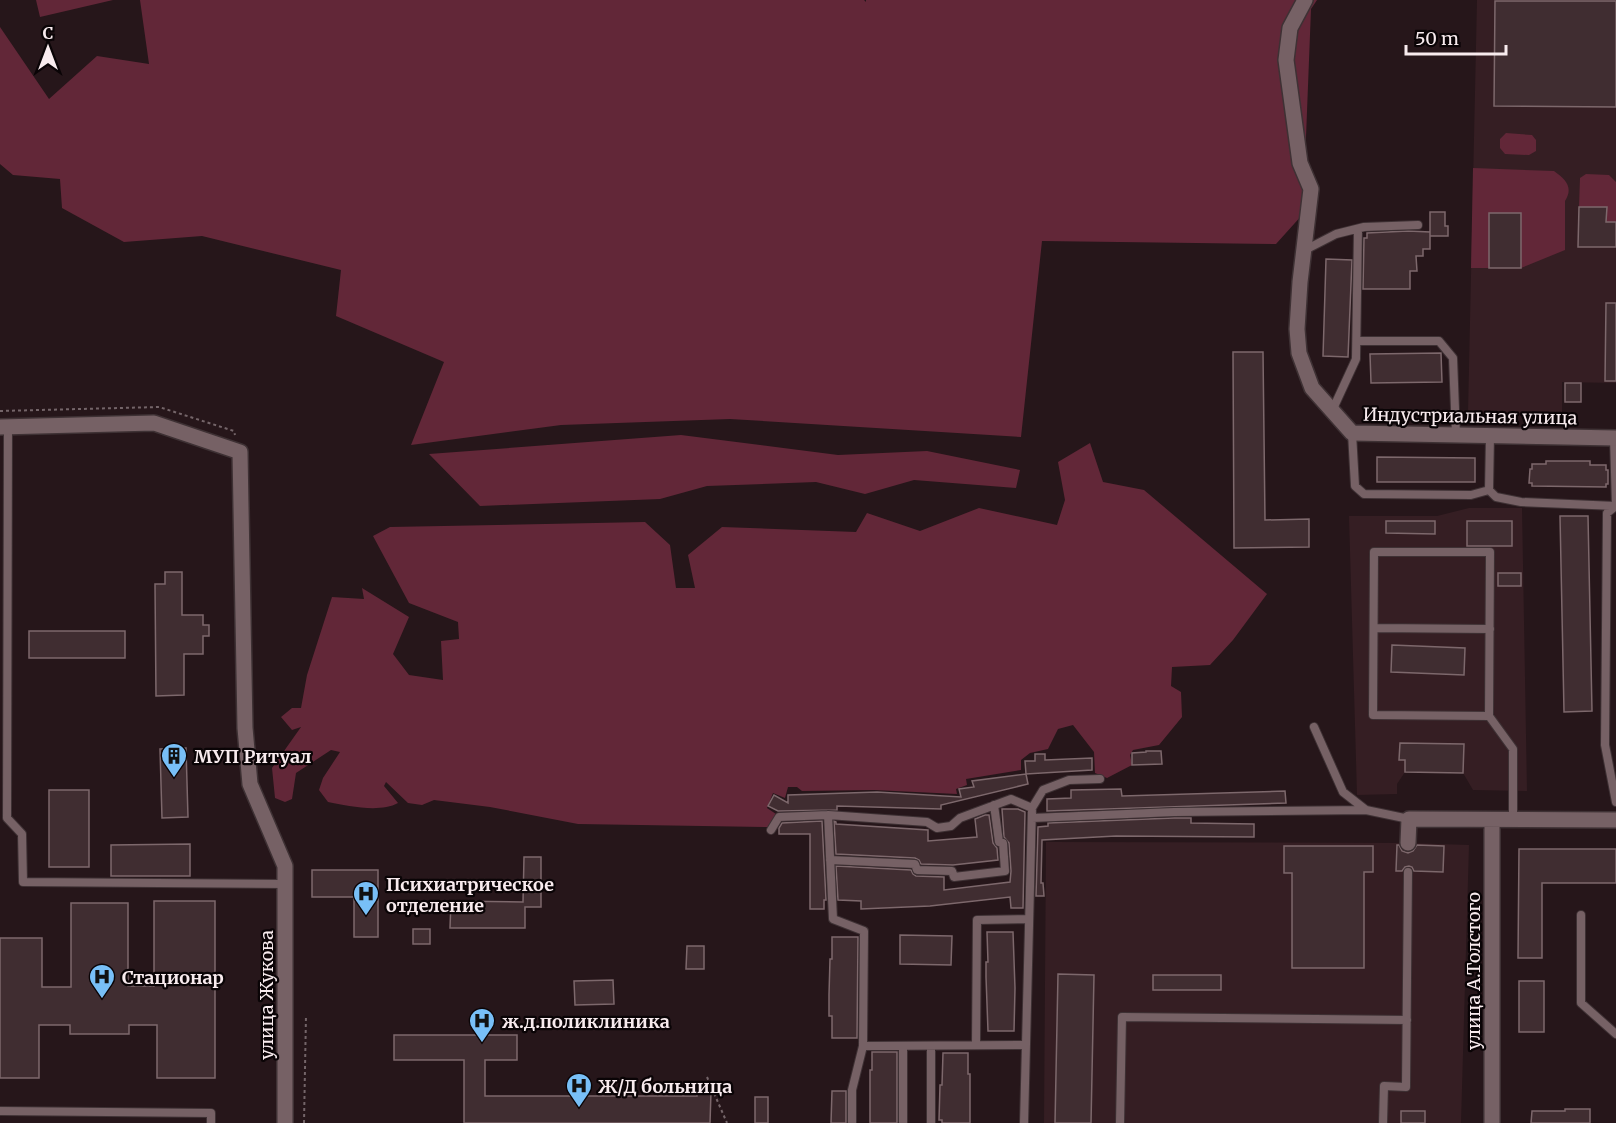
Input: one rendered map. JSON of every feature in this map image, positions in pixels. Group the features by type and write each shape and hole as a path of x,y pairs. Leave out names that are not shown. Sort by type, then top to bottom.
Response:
{"street":[{"name":"Индустриальная улица","path":"1305,0 1290,28 1286,60 1300,163 1311,189 1297,329 1299,353 1312,388 1352,434 1615,438"},
{"name":"улица Жукова","path":"4,427 154,423 240,452 245,728 250,784 285,866 285,1123"},
{"path":"1408,843 1409,819 1616,820"},
{"name":"улица А.Толстого","path":"1492,819 1492,1123"}],"lane":[{"path":"1304,250 1336,234 1358,229 1419,225"},
{"path":"1332,411 1356,359 1358,229"},
{"path":"1357,341 1439,340 1453,358 1456,435"},
{"path":"4,427 4,746 7,818 22,834 23,882 285,884"},
{"path":"1352,434 1355,486 1364,494 1471,495 1489,490"},
{"path":"1490,436 1489,490 1496,497 1521,502 1616,506"},
{"path":"1615,438 1616,506"},
{"path":"1616,506 1607,513 1605,745 1616,802"},
{"path":"1489,716 1373,715 1374,552 1490,552 1489,716 1513,749 1513,819"},
{"path":"1374,628 1490,629"},
{"path":"1314,728 1343,792 1366,810"},
{"path":"1024,1123 1032,808 1042,790 1068,780 1100,779"},
{"path":"771,830 778,817 828,815 927,822 937,828 951,826 960,818 1011,799 1032,808"},
{"path":"830,860 915,864 917,870 952,871 954,877 1005,871 1003,843 999,842 994,806"},
{"path":"1032,818 1174,812 1366,810 1409,819"},
{"path":"828,815 833,919 864,931 863,1046 852,1090 852,1123"},
{"path":"1383,1123 1384,1086 1406,1087 1408,872"},
{"path":"1581,915 1581,1003 1616,1034"},
{"path":"976,1045 977,921 1029,919"},
{"path":"1120,1123 1122,1017 1407,1020"},
{"path":"863,1046 1025,1045"},
{"path":"903,1046 903,1123"},
{"path":"931,1046 931,1123"},
{"path":"0,1111 211,1113 211,1123"}],"path":[{"path":"304,1123 306,1015"},
{"path":"707,1077 727,1123"}],"shaded area":[{"path":"36,0 113,0 40,17"},
{"path":"140,0 864,0 866,2 866,0 1317,0 1311,9 1303,214 1276,244 1042,241 1021,437 730,419 561,425 411,445 444,362 336,316 341,270 202,236 124,242 62,208 60,179 13,175 0,164 0,27 49,99 97,56 149,64"},
{"path":"1477,0 1616,0 1616,383 1562,382 1562,414 1468,413"},
{"path":"1506,133 1532,135 1536,140 1536,151 1529,155 1505,154 1500,148 1500,139"},
{"path":"1473,168 1554,171 1562,177 1569,192 1565,201 1565,250 1521,268 1521,213 1489,213 1489,268 1471,268"},
{"path":"1586,174 1609,175 1616,182 1616,222 1606,222 1606,207 1579,207 1580,178"},
{"path":"681,435 838,455 927,451 1020,470 1016,488 914,480 865,494 816,482 707,486 660,499 480,506 429,454"},
{"path":"1090,443 1103,482 1144,490 1267,594 1233,640 1210,665 1172,667 1171,686 1181,692 1182,717 1159,745 1133,750 1130,755 1132,765 1107,778 1095,773 1094,752 1073,725 1058,729 1048,749 1030,753 1021,760 1021,770 966,779 967,785 956,789 957,794 874,790 802,791 797,787 788,787 785,798 773,793 767,808 776,814 768,827 578,824 490,807 434,800 422,805 408,803 386,782 384,786 398,803 382,808 345,805 328,802 319,790 323,778 340,752 331,750 296,773 292,799 285,802 275,798 272,768 301,727 292,730 281,717 292,708 301,708 307,675 332,597 364,599 362,588 409,617 393,654 409,675 443,680 441,641 459,639 458,622 409,603 373,536 390,527 645,522 670,545 676,588 695,588 688,555 722,527 856,532 867,513 920,531 979,508 1057,525 1065,500 1058,462"},
{"path":"1469,508 1522,508 1527,791 1473,790 1463,773 1405,772 1397,784 1397,794 1357,795 1349,516 1437,516"},
{"path":"1046,842 1469,845 1461,1123 1044,1123"}],"building":[{"path":"1495,1 1616,1 1616,107 1494,106"},
{"path":"1579,207 1607,207 1606,222 1616,222 1616,247 1578,247"},
{"path":"1430,212 1445,212 1448,236 1430,236"},
{"path":"1489,213 1521,213 1521,268 1489,268"},
{"path":"1430,232 1430,249 1423,249 1423,256 1416,256 1417,271 1410,271 1410,289 1363,289 1364,238 1367,238 1367,233"},
{"path":"1326,259 1352,260 1348,357 1323,356"},
{"path":"1606,303 1616,303 1616,381 1605,381"},
{"path":"1233,352 1263,352 1265,520 1309,519 1309,547 1234,548"},
{"path":"1441,353 1442,382 1371,383 1370,354"},
{"path":"1565,383 1581,383 1581,402 1565,402"},
{"path":"1377,457 1475,458 1475,482 1377,482"},
{"path":"1546,461 1590,461 1590,465 1606,465 1608,484 1606,487 1532,486 1532,483 1529,483 1532,464 1546,464"},
{"path":"1560,516 1588,516 1592,711 1564,712"},
{"path":"1386,521 1435,521 1435,534 1386,533"},
{"path":"1467,521 1512,521 1512,546 1467,546"},
{"path":"165,572 182,572 182,615 203,615 203,625 209,625 209,636 203,636 203,654 184,654 184,695 156,696 155,584 165,584"},
{"path":"1498,573 1521,573 1521,586 1498,586"},
{"path":"29,631 125,631 125,658 29,658"},
{"path":"1392,645 1465,648 1464,675 1391,672"},
{"path":"1400,743 1464,744 1463,773 1405,772 1405,760 1399,760"},
{"name":"МУП Ритуал","path":"186,748 188,817 162,818 160,749"},
{"path":"1161,751 1162,764 1132,765 1132,753"},
{"path":"1035,754 1045,754 1045,760 1092,758 1092,770 1026,774 1025,761 1035,761"},
{"path":"1026,774 1028,784 941,805 941,809 837,806 837,810 778,811 768,806 774,795 788,803 788,795 877,792 961,797 959,789 974,787 972,781"},
{"path":"1121,789 1122,796 1285,791 1286,803 1047,811 1047,799 1071,798 1071,790"},
{"path":"49,790 89,790 89,867 49,867"},
{"path":"1002,809 1018,809 1025,812 1023,908 1011,908 1010,897 930,906 861,909 861,901 838,900 836,866 911,870 916,876 944,877 944,890 1010,882 1009,843 1004,837"},
{"path":"989,815 998,860 953,865 921,864 915,858 836,854 834,821 836,824 928,830 928,841 977,837 975,819"},
{"path":"1191,818 1191,823 1254,824 1254,837 1116,836 1042,840 1041,883 1043,883 1044,896 1036,896 1038,827 1048,826 1048,823"},
{"path":"822,821 826,900 824,900 824,909 810,909 810,834 779,834 779,828 782,823"},
{"path":"190,844 190,876 111,876 111,845"},
{"path":"1397,845 1402,851 1408,853 1413,851 1417,845 1444,846 1443,872 1414,871 1409,866 1402,871 1396,871"},
{"path":"1284,846 1373,846 1373,872 1364,872 1364,968 1292,968 1292,873 1284,873"},
{"path":"1519,849 1616,849 1616,883 1542,883 1542,958 1518,958"},
{"path":"524,857 541,857 541,907 525,907 525,928 450,928 451,901 523,902"},
{"name":"Психиатрическое отделение","path":"312,870 378,870 378,937 354,937 354,897 312,897"},
{"path":"154,901 215,901 215,1078 157,1078 157,1025 129,1025 129,1034 70,1034 70,1025 39,1025 39,1078 0,1078 0,938 42,938 42,987 71,987 71,903 128,903 128,986 154,986"},
{"path":"413,929 430,929 430,944 413,944"},
{"path":"987,932 1013,932 1014,1031 988,1031"},
{"path":"900,935 952,936 951,965 900,964"},
{"path":"832,937 858,937 857,1038 832,1038 829,995"},
{"path":"687,946 704,946 704,969 686,969"},
{"path":"1058,974 1094,975 1091,1123 1055,1123"},
{"path":"1153,975 1221,975 1221,990 1153,990"},
{"path":"613,980 614,1004 575,1005 574,981"},
{"path":"1519,981 1544,981 1544,1032 1519,1032"},
{"path":"394,1035 517,1035 517,1060 485,1060 485,1096 697,1096 697,1092 711,1092 710,1123 464,1123 464,1060 394,1060"},
{"path":"872,1052 897,1052 897,1123 870,1123"},
{"path":"943,1053 968,1053 970,1123 942,1123 942,1120 939,1120"},
{"path":"832,1091 846,1091 846,1123 831,1123"},
{"path":"755,1097 768,1097 768,1123 755,1123"},
{"path":"1565,1109 1590,1109 1590,1123 1531,1123 1532,1111 1565,1111"},
{"path":"1401,1111 1425,1111 1425,1123 1401,1123"}],"place":[{"name":"МУП Ритуал","path":"174,779"},
{"name":"Психиатрическое отделение","path":"366,917"},
{"name":"Стационар","path":"102,1000"},
{"name":"ж.д.поликлиника","path":"482,1044"},
{"name":"Ж/Д больница","path":"579,1109"}]}
